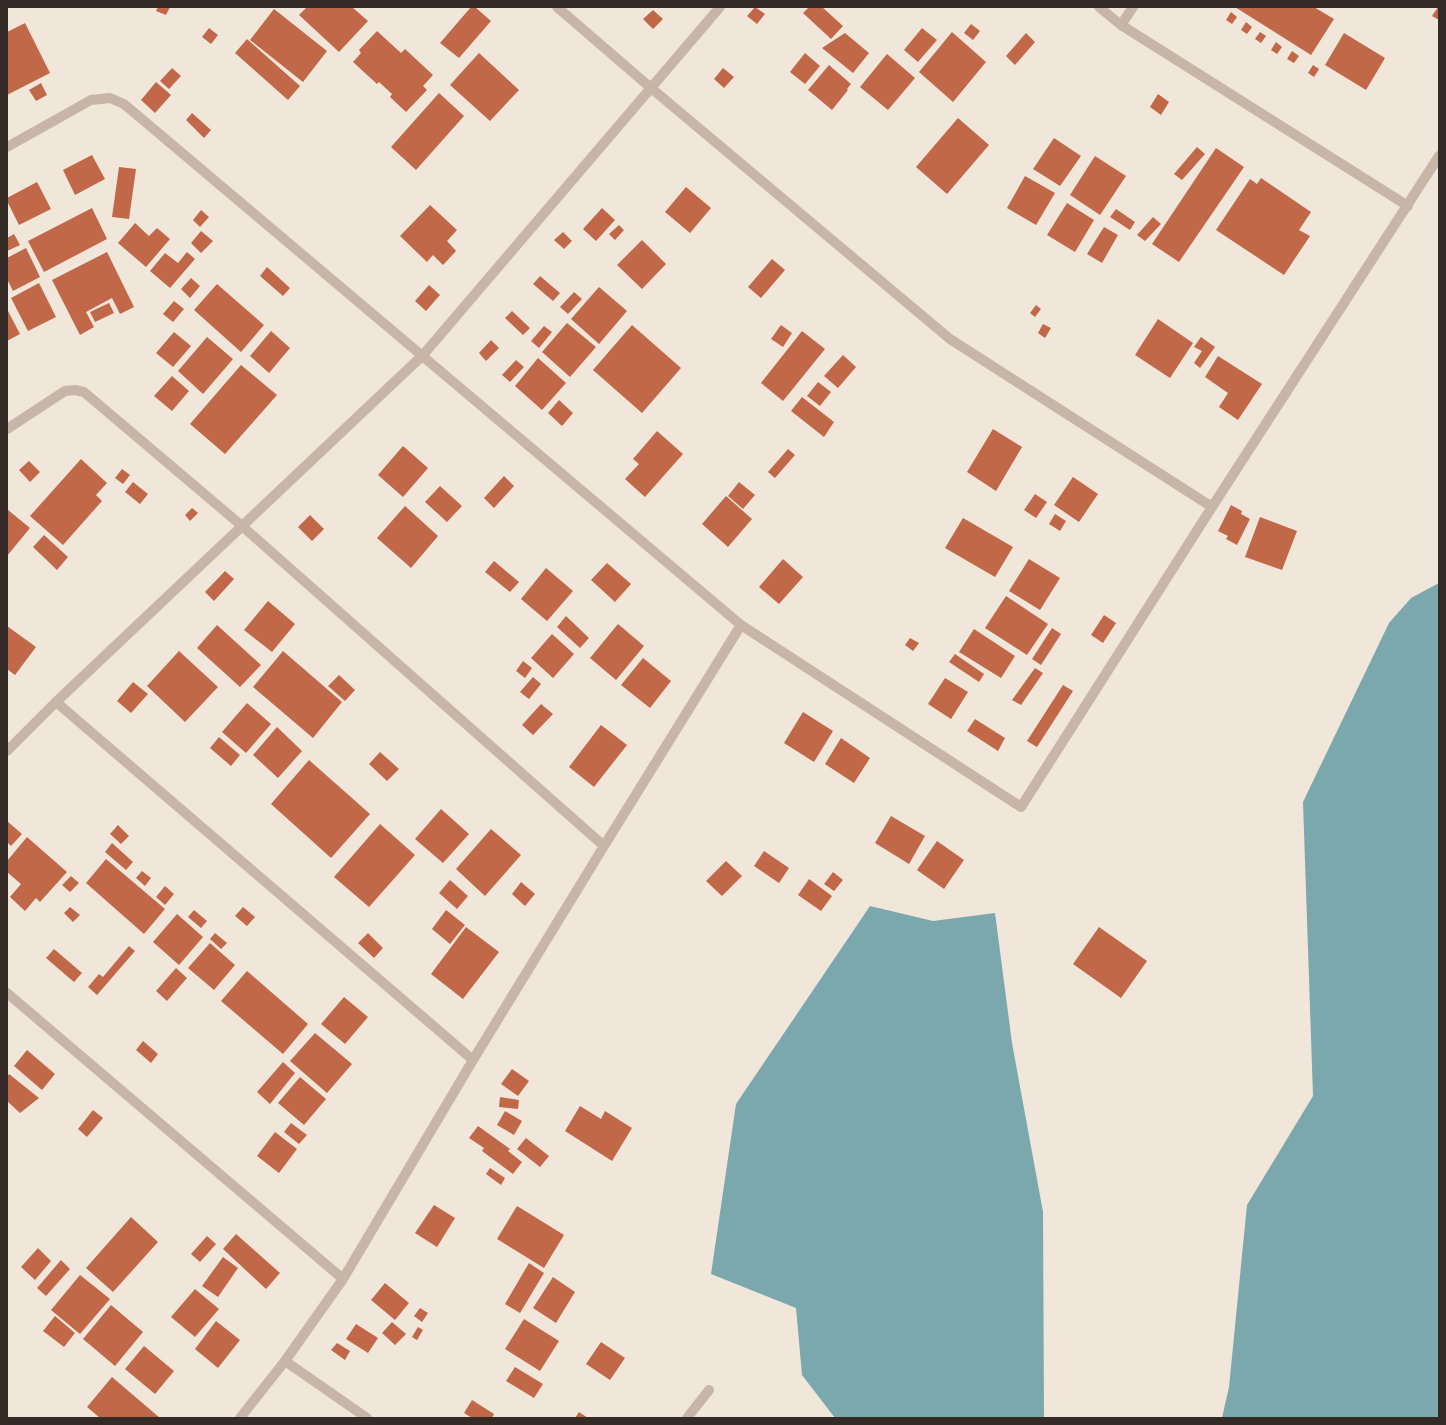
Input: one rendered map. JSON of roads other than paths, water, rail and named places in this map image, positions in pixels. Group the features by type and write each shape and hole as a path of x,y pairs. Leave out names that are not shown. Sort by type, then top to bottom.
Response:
{"street":[{"path":"557,7 651,88 950,339 1212,507"},
{"path":"7,751 56,702 423,355 720,7"},
{"path":"1099,7 1121,25 1408,206"},
{"path":"1121,25 1133,7"},
{"path":"7,147 91,100 110,98 124,104 741,625 1021,807 1212,507 1439,156"},
{"path":"7,429 65,390 84,392 242,526 604,846"},
{"path":"240,1418 285,1361 343,1279 473,1060 741,625"},
{"path":"56,702 473,1060"},
{"path":"7,993 343,1279"},
{"path":"285,1361 367,1418"},
{"path":"687,1418 709,1390"}],"water":[{"path":"1439,583 1439,1418 1222,1418 1229,1387 1247,1205 1313,1096 1303,802 1389,623 1411,598"},
{"path":"870,906 933,921 995,913 1012,1043 1043,1212 1044,1418 835,1418 802,1375 796,1308 711,1274 736,1104"}]}
